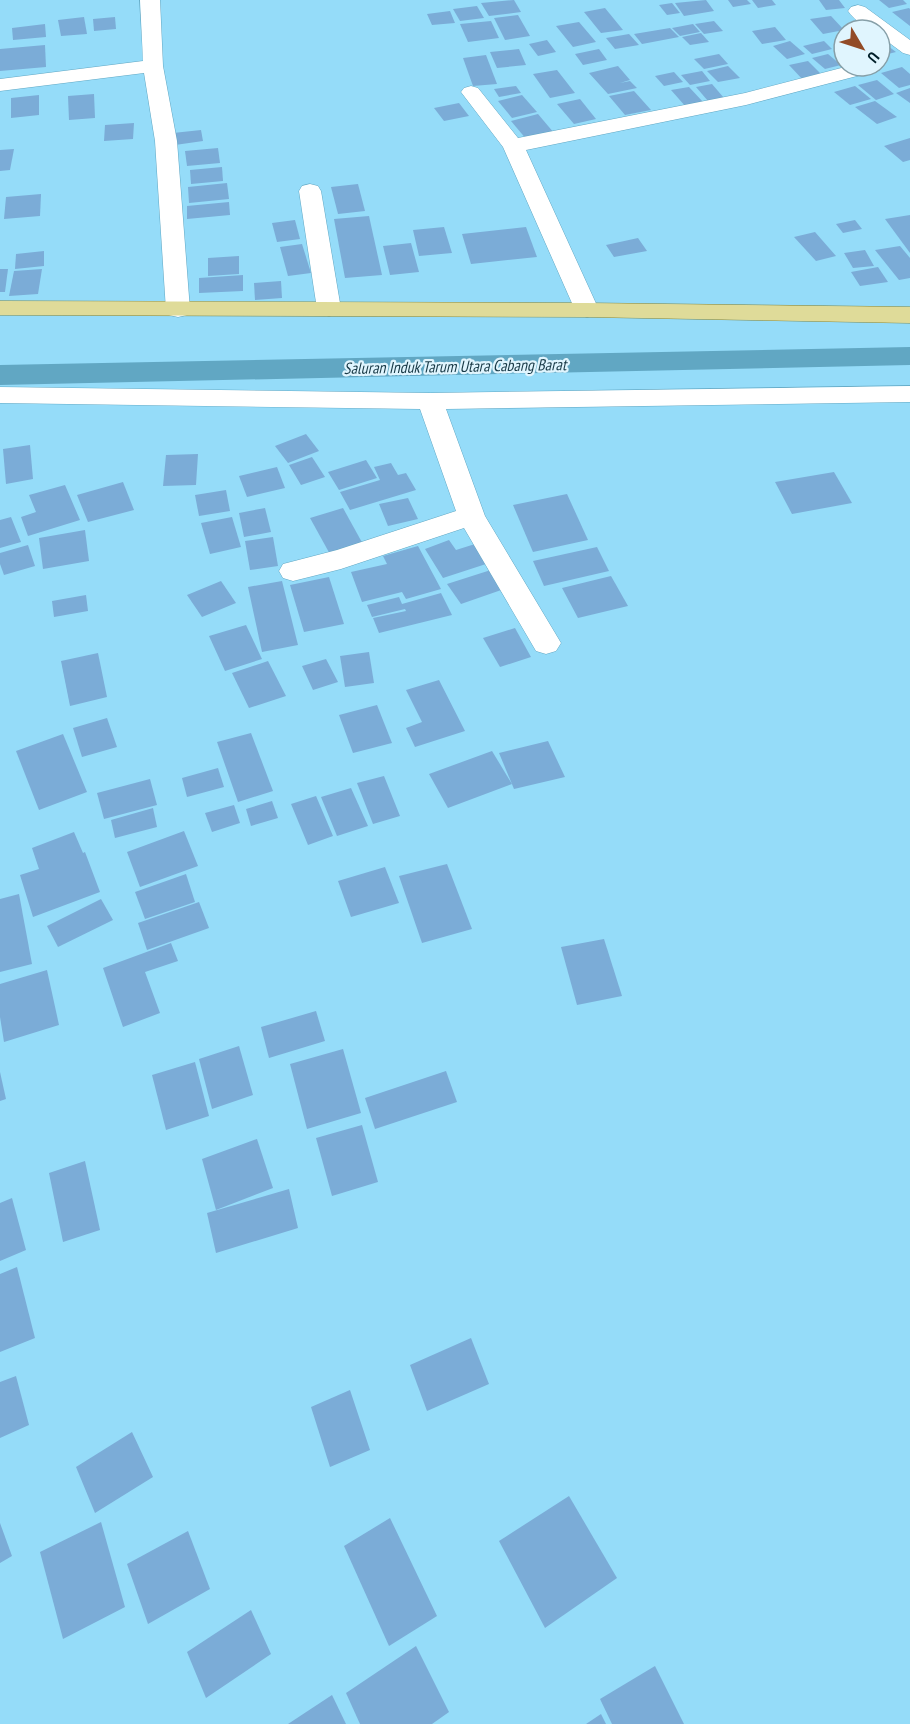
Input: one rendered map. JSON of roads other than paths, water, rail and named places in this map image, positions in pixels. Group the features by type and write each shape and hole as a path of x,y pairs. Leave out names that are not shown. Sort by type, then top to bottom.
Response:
{"main road":[{"path":"0,308 587,310 910,315"}],"street":[{"path":"150,0 153,66 166,141 178,310"},
{"path":"513,146 746,99 896,60 858,11"},
{"path":"0,85 153,66"},
{"path":"471,92 513,146 587,310"},
{"path":"310,191 329,309"},
{"path":"0,395 430,401 910,394"},
{"path":"430,401 471,516 546,643"},
{"path":"293,571 341,559 471,516"}],"waterway":[{"name":"Saluran Induk Tarum Utara Cabang Barat","path":"0,375 910,356"}]}
